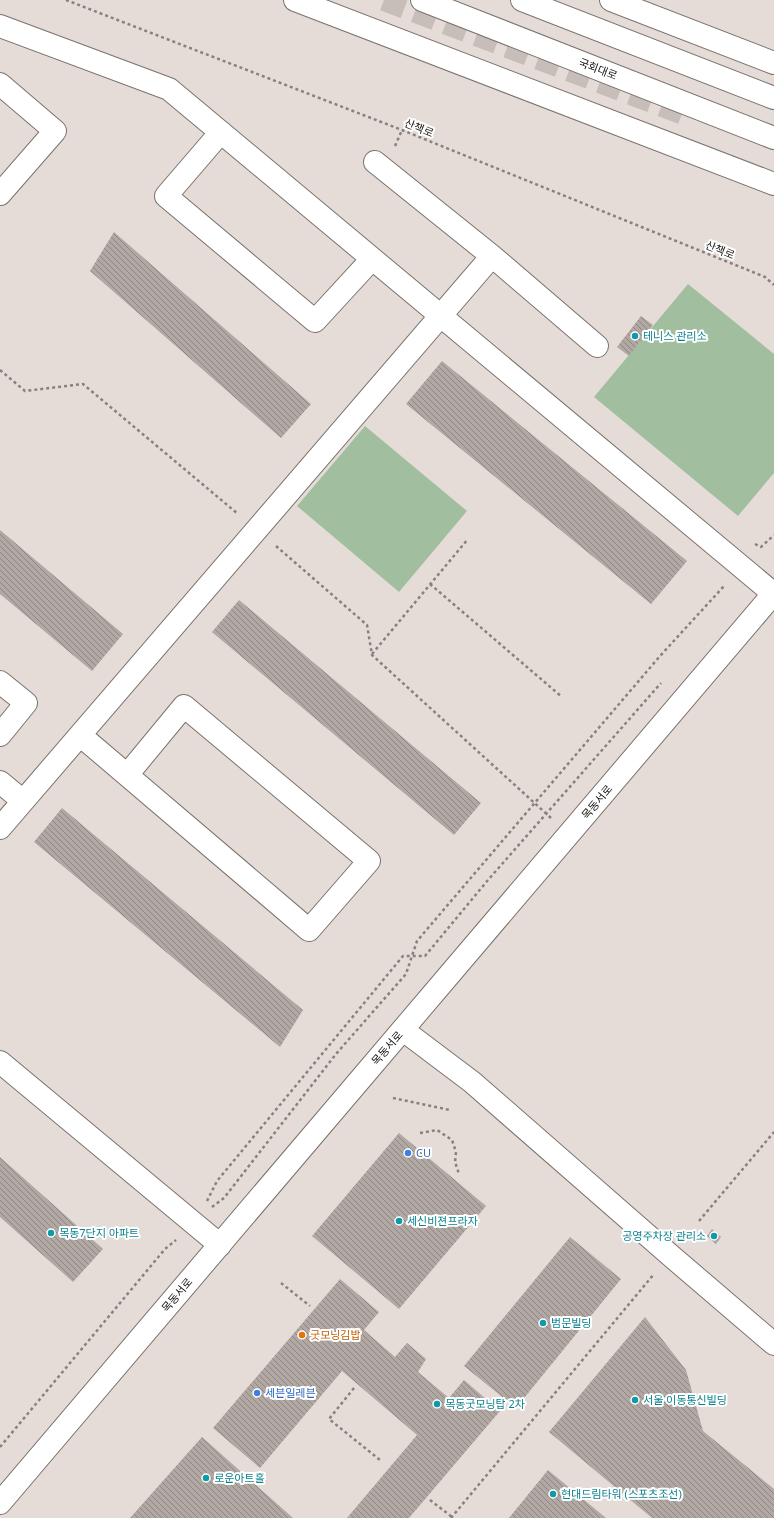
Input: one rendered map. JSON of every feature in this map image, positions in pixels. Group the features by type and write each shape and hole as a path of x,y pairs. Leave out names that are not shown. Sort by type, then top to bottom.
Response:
{"main road":[{"path":"295,0 774,184"},
{"name":"국회대로","path":"422,0 774,138"},
{"path":"522,0 774,98"},
{"path":"611,0 774,63"},
{"path":"0,26 168,89 774,594"},
{"path":"0,84 55,132 0,194"},
{"path":"221,132 166,196 316,321 372,259"},
{"path":"375,162 492,256 597,346"},
{"path":"0,828 492,256"},
{"name":"목동서로","path":"0,1504 774,594"},
{"path":"0,682 26,703 0,734"},
{"path":"80,735 309,930 369,861 184,706 128,775"},
{"path":"0,782 23,801"},
{"path":"403,1030 472,1082 774,1344"},
{"path":"0,1062 196,1221 220,1245"}],"path":[{"name":"산책로","path":"66,0 402,130 765,277 774,285"},
{"path":"0,370 25,391 83,384 257,529 367,625 372,655 569,834"},
{"path":"754,543 761,547 774,535"},
{"path":"372,655 468,539"},
{"path":"0,1447 166,1249 196,1221 224,1198 336,1054 406,974 417,941 660,656 727,583"},
{"path":"430,584 562,697"},
{"path":"196,1221 217,1181 403,956 425,956 546,814 666,678"},
{"path":"393,1098 450,1110"},
{"path":"420,1133 437,1130 452,1140 456,1152 455,1162 459,1174"},
{"path":"699,1221 774,1132"},
{"path":"430,1500 452,1518 670,1255"},
{"path":"281,1284 310,1306"},
{"path":"354,1388 329,1419 380,1460"}],"green space":[{"path":"688,284 774,354 774,473 738,516 594,397"},
{"path":"365,426 467,511 399,592 297,506"}],"building":[{"path":"114,232 311,404 281,438 90,271"},
{"name":"테니스 관리소","path":"641,316 653,325 629,356 617,347"},
{"path":"442,361 687,561 651,604 406,404"},
{"path":"0,530 123,634 92,671 0,594"},
{"path":"239,600 481,803 454,835 212,632"},
{"path":"62,808 303,1010 280,1047 34,842"},
{"name":"세신비젼프라자","path":"399,1133 486,1206 399,1309 312,1236"},
{"name":"목동7단지 아파트","path":"0,1157 103,1249 73,1282 0,1217"},
{"name":"공영주차장 관리소","path":"712,1229 721,1237 716,1244 707,1236"},
{"name":"범문빌딩","path":"570,1237 621,1279 516,1408 464,1366"},
{"name":"목동굿모닝탑 2차","path":"340,1279 379,1312 364,1330 395,1357 407,1343 426,1359 418,1372 449,1398 464,1380 500,1411 409,1518 347,1518 417,1435 342,1371 260,1468 213,1428"},
{"name":"서울 이동통신빌딩","path":"645,1317 686,1370 703,1431 774,1489 774,1518 652,1518 549,1432"},
{"name":"로운아트홀","path":"202,1437 293,1518 130,1518"},
{"name":"현대드림타워 (스포츠조선)","path":"548,1470 606,1518 509,1518"}],"tunnel":[{"path":"384,0 686,115"}],"place":[{"name":"테니스 관리소","path":"635,336"},
{"name":"CU","path":"408,1153"},
{"name":"세신비젼프라자","path":"399,1221"},
{"name":"목동7단지 아파트","path":"51,1233"},
{"name":"공영주차장 관리소","path":"714,1236"},
{"name":"범문빌딩","path":"543,1323"},
{"name":"굿모닝김밥","path":"302,1335"},
{"name":"세븐일레븐","path":"257,1393"},
{"name":"서울 이동통신빌딩","path":"635,1400"},
{"name":"목동굿모닝탑 2차","path":"437,1404"},
{"name":"로운아트홀","path":"206,1478"},
{"name":"현대드림타워 (스포츠조선)","path":"553,1494"}]}
